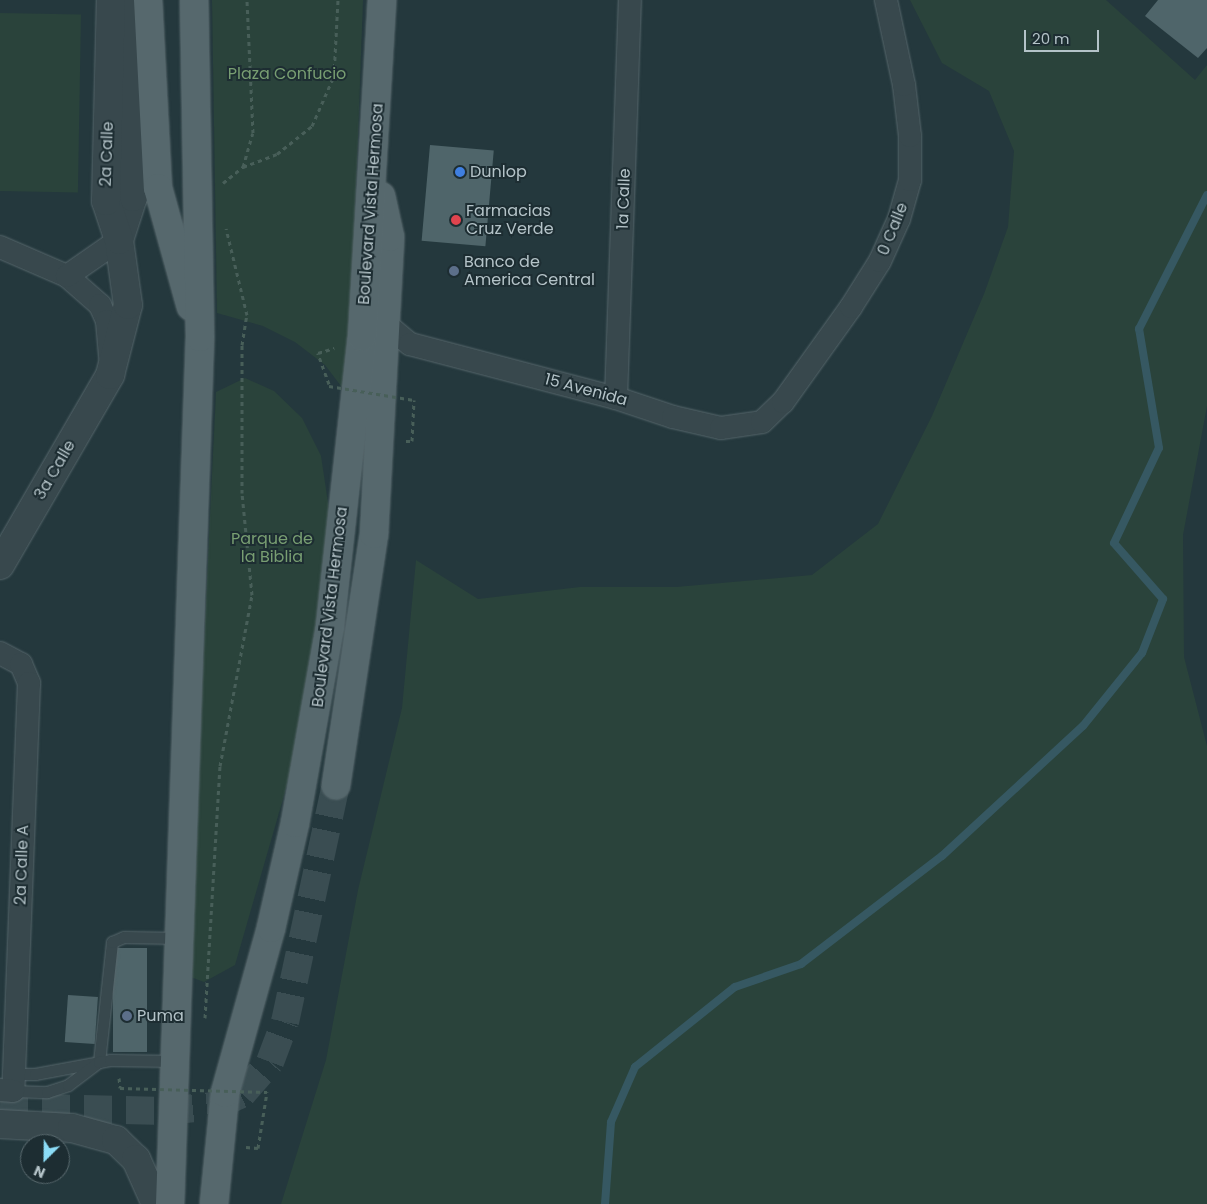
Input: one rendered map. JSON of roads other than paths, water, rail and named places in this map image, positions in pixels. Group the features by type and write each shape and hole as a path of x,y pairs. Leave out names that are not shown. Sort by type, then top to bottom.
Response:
{"main road":[{"path":"148,0 158,188 200,337"},
{"path":"170,1204 200,337 194,0"},
{"name":"Boulevard Vista Hermosa","path":"214,1204 232,1062 272,928 318,707 362,337 375,168 382,0"},
{"path":"336,785 374,534 385,360 390,237 375,168"}],"street":[{"name":"2a Calle","path":"111,0 106,201 119,240 128,305"},
{"path":"67,276 119,240 133,197 137,0"},
{"name":"1a Calle","path":"616,398 630,0"},
{"name":"0 Calle","path":"762,422 783,402 851,307 880,261 899,219 910,180 910,136 904,85 886,0"},
{"path":"0,248 67,276 100,305 108,321 110,375"},
{"name":"3a Calle","path":"0,565 110,375 128,305"},
{"name":"15 Avenida","path":"387,325 410,344 616,398 721,428 762,422"},
{"path":"385,360 410,344"},
{"name":"2a Calle A","path":"0,653 21,664 28,683 9,1085"},
{"path":"0,1124 72,1128 116,1140 136,1158 156,1204"}],"lane":[{"path":"9,1085 47,1092 86,1075 99,1062 112,942 124,938 180,938"},
{"path":"9,1085 42,1073 99,1062 175,1061"}],"waterway":[{"path":"605,1204 611,1122 635,1067 735,987 801,964 942,856 1083,726 1142,653 1163,599 1114,543 1159,448 1139,329 1207,195"}],"tunnel":[{"path":"0,1107 165,1111 215,1106 242,1094 270,1062 285,1022 336,785"}],"place":[{"name":"Dunlop","path":"460,172"},
{"name":"Farmacias Cruz Verde","path":"456,220"},
{"name":"Banco de America Central","path":"454,271"},
{"name":"Puma","path":"127,1016"}],"park label":[{"name":"Plaza Confucio","path":"287,74"},
{"name":"Parque de la Biblia","path":"272,548"}]}
